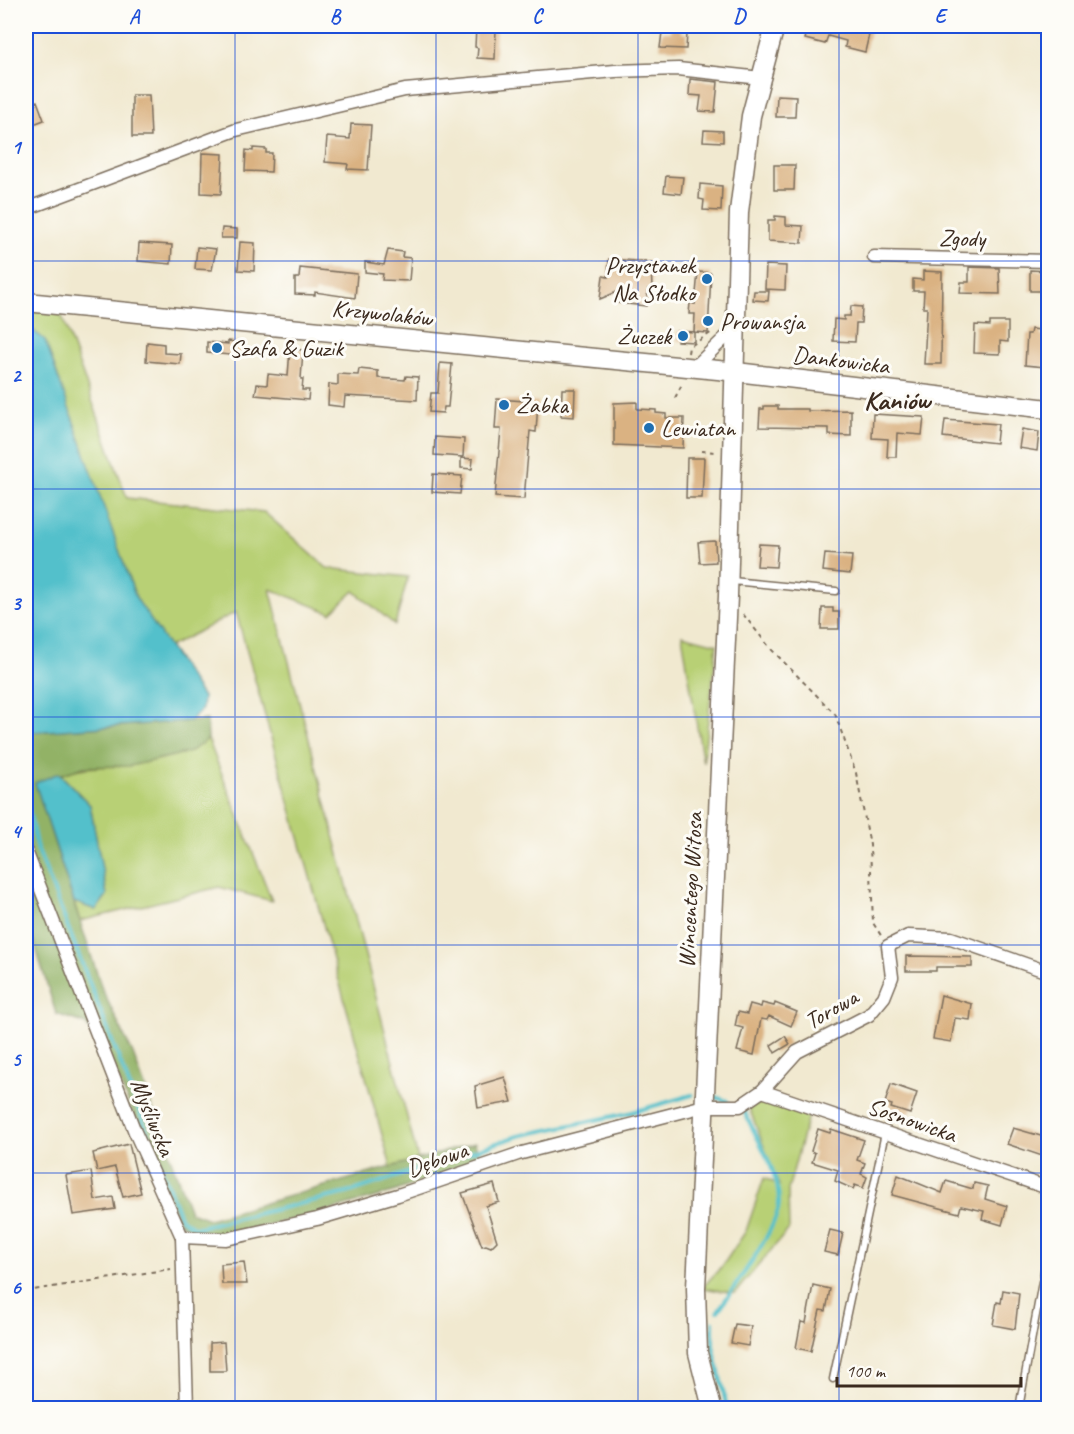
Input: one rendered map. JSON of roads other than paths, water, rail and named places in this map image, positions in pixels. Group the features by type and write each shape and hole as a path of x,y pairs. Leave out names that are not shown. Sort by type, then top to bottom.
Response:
{"street":[{"name":"Wincentego Witosa","path":"712,1408 698,1353 696,1288 728,588 734,372 727,328 742,175 751,116 775,26"},
{"path":"26,210 236,130 405,90 615,71 667,69 761,78"},
{"name":"Zgody","path":"874,257 1048,261"},
{"name":"Krzywolaków","path":"26,302 691,363 734,372"},
{"path":"691,363 727,328"},
{"name":"Dankowicka","path":"734,372 1048,409"},
{"name":"Myśliwska","path":"26,851 135,1132 182,1238 187,1408"},
{"name":"Torowa","path":"704,1106 740,1106 762,1091 797,1052 869,1016 884,997 892,977 888,946 908,936 951,938 1048,972"},
{"name":"Sosnowicka","path":"762,1091 1048,1188"},
{"name":"Dębowa","path":"182,1238 226,1239 317,1219 398,1195 518,1154 704,1106"}],"lane":[{"path":"728,588 836,591"},
{"path":"832,1380 885,1132"},
{"path":"1020,1408 1048,1249"}],"water":[{"path":"26,329 31,329 45,340 136,598 203,697 202,709 190,721 32,732 26,684"},
{"path":"59,773 90,805 107,895 96,910 74,902 35,783"}],"waterway":[{"path":"26,795 36,845 181,1219 195,1228 347,1193 518,1136 629,1113 692,1095"},
{"path":"712,1096 727,1101"},
{"path":"718,1311 764,1242 772,1227 779,1202 771,1167 744,1111"},
{"path":"713,1322 713,1346 727,1408"}],"place":[{"name":"Przystanek Na Słodko","path":"707,279"},
{"name":"Prowansja","path":"708,321"},
{"name":"Żuczek","path":"683,336"},
{"name":"Szafa & Guzik","path":"217,348"},
{"name":"Żabka","path":"504,405"},
{"name":"Lewiatan","path":"649,428"}],"district":[{"name":"Kaniów","path":"897,400"}]}
